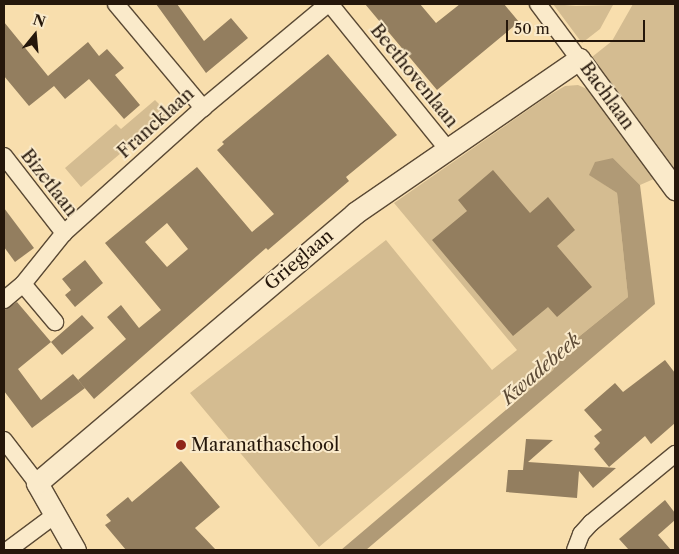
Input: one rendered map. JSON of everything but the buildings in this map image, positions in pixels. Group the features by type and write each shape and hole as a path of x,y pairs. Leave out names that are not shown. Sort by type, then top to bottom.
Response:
{"street":[{"path":"116,4 203,108"},
{"name":"Francklaan","path":"4,300 23,284 64,233 203,108 329,4"},
{"name":"Beethovenlaan","path":"329,4 449,150"},
{"name":"Bachlaan","path":"538,4 675,189"},
{"name":"Grieglaan","path":"37,483 355,213 579,59"},
{"name":"Bizetlaan","path":"4,156 64,233"},
{"path":"23,284 55,322"},
{"path":"4,440 37,483 75,550"},
{"path":"575,550 581,534 591,524 675,454"},
{"path":"8,550 55,515"}],"shaded area":[{"path":"553,4 576,6 613,5 600,29 582,43"},
{"path":"633,4 675,4 675,169 592,57 612,41"},
{"path":"578,85 587,89 601,102 656,178 640,185 613,158 590,175 617,193 628,297 565,348 553,370 517,401 507,389 319,547 190,393 386,240 492,370 517,350 394,203 548,96 565,86"},
{"path":"155,100 168,113 81,187 65,168 116,124 121,129"},
{"path":"613,158 640,185 655,304 366,550 341,550 553,370 565,348 628,297 617,193 589,175 595,162"}],"place":[{"name":"Maranathaschool","path":"181,445"}],"water label":[{"name":"Kwadebeek","path":"541,369"}]}
